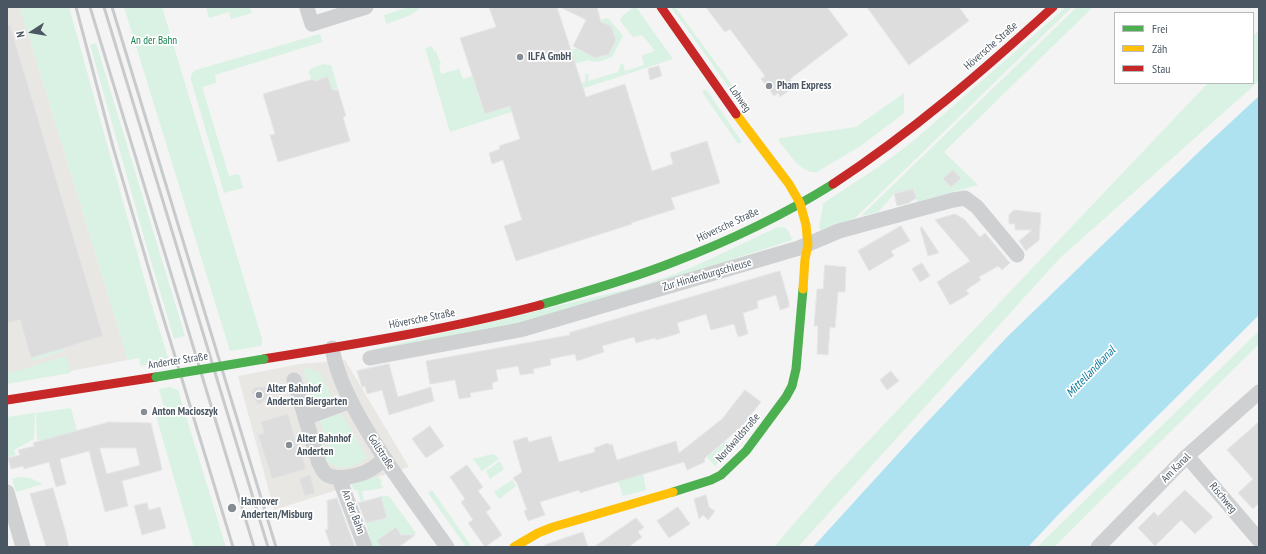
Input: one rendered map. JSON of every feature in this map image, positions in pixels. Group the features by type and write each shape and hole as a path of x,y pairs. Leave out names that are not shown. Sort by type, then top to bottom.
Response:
{"main road":[{"name":"Lohweg","path":"661,7 736,114 789,184 800,203"},
{"name":"Höversche Straße","path":"353,344 474,322 536,306 602,287 671,264 721,243 800,203 860,165 925,118 970,81 1053,7"},
{"name":"Nordwaldstraße","path":"514,547 538,533 553,527 711,480 721,475 735,463 779,407 792,386 796,369 805,259 808,245 806,225 800,203"},
{"name":"Anderter Straße","path":"7,400 353,344"}],"street":[{"path":"307,8 312,24 366,7"},
{"name":"Zur Hindenburgschleuse","path":"370,358 451,344 522,329 808,245 839,231 965,198 977,208 1017,255"},
{"name":"Gollstraße","path":"332,348 336,370 368,433 447,547"},
{"name":"An der Bahn","path":"294,380 318,463 325,473 339,478 367,472 385,459"},
{"name":"Am Kanal","path":"1098,547 1187,456 1259,392"},
{"path":"305,418 351,401"},
{"name":"Rischweg","path":"1187,456 1259,540"},
{"name":"An der Bahn","path":"339,478 365,547"},
{"path":"7,492 23,547"}],"shaded area":[{"path":"7,7 20,7 128,360 7,383"},
{"path":"345,360 409,467 274,510 238,376 300,364"}],"green space":[{"path":"20,7 69,7 150,299 169,361 141,366 139,358 128,360"},
{"name":"An der Bahn","path":"124,7 162,7 262,339 261,346 230,351"},
{"path":"206,7 250,7 252,13 231,19 229,12 209,18"},
{"path":"409,7 420,7 410,15 386,24 384,15"},
{"path":"636,7 673,59 450,132 426,48 432,46 434,52 436,51 441,64 439,65 441,74 459,69 463,79 472,76 485,114 585,82 585,74 589,74 588,81 618,72 621,63 623,64 625,71 644,65 642,58 643,55 655,51 642,35 633,37 620,21 622,16"},
{"path":"671,7 675,7 740,96 737,99"},
{"path":"1066,7 1072,7 855,218 824,230 820,230 822,204 877,168 912,142"},
{"path":"1077,7 1093,7 944,152 978,185 917,202 913,189 894,194 878,212 861,216"},
{"path":"606,18 609,19 623,36 612,57 598,62 589,60 575,63 571,50 580,47 581,51 595,58 609,54 616,40 611,27 600,21"},
{"path":"1259,30 1259,81 1060,258 798,547 774,547 836,475 1207,84 1254,84 1254,35"},
{"path":"320,34 322,42 215,75 216,83 202,87 229,176 238,174 240,176 243,188 224,193 191,80 192,74 196,70"},
{"path":"96,43 185,336 174,339 90,45"},
{"path":"323,64 330,65 332,67 338,89 332,90 328,77 314,81 311,79 309,73 310,69"},
{"path":"706,89 742,142 738,144 702,92"},
{"path":"904,93 904,113 862,145 817,172 811,172 800,166 778,140 780,138 856,127"},
{"path":"778,227 786,228 792,240 672,279 526,323 367,351 633,288 695,266"},
{"path":"1259,331 1259,344 1054,547 1037,547"},
{"path":"63,348 64,351 32,361 31,358"},
{"path":"66,356 71,372 70,373 7,384 7,374"},
{"path":"305,367 320,373 333,399 315,405 304,371"},
{"path":"170,387 178,390 226,547 194,547 156,416 165,411 159,389"},
{"path":"71,408 77,431 41,441 37,440 36,413"},
{"path":"35,413 34,439 14,450 16,455 7,458 7,417"},
{"path":"339,414 343,416 367,458 346,468 335,466 325,459 330,453 320,420"},
{"path":"726,441 733,450 715,466 707,457"},
{"path":"492,454 499,459 482,471 473,459"},
{"path":"500,461 504,469 490,479 486,471"},
{"path":"643,474 646,490 623,496 618,481"},
{"path":"18,477 30,478 43,484 16,492 12,479"},
{"path":"376,477 380,478 382,482 380,483 383,487 379,489 362,491 364,500 361,502 357,490 354,490 351,484"},
{"path":"512,480 516,486 499,499 494,492"},
{"path":"432,490 472,547 466,547 428,493"},
{"path":"380,496 389,496 416,533 406,541 407,538 404,535 401,535 395,527 377,541 381,547 372,547 366,523 387,518"}],"water":[{"name":"Mittellandkanal","path":"1259,96 1259,315 1059,514 1028,547 813,547 1008,336"}],"building":[{"path":"489,7 557,7 586,97 625,84 652,171 673,164 670,153 707,141 720,183 671,198 675,209 516,261 504,226 522,220 503,160 492,164 489,153 500,149 499,146 520,139 510,106 485,114 460,38 496,27"},
{"path":"560,7 597,7 601,22 611,26 616,40 609,54 595,58 573,46 586,20"},
{"path":"706,7 827,7 848,35 790,79 795,86 780,97 778,93 774,96 761,79 765,76 730,29 725,32"},
{"path":"867,7 959,7 969,21 909,65"},
{"path":"10,25 103,336 31,358 20,320 7,323 7,26"},
{"path":"659,66 662,76 650,80 648,69"},
{"path":"328,77 332,90 338,90 346,116 343,117 350,141 278,162 270,135 275,134 263,94 313,79 314,81"},
{"path":"953,170 961,178 951,187 943,179"},
{"path":"913,189 916,198 909,203 897,206 894,194"},
{"path":"1014,210 1041,213 1039,240 1026,251 1019,241 1032,230 1015,230 1015,224 1009,224 1009,215"},
{"path":"955,214 964,219 980,237 985,233 1010,263 1002,270 998,266 979,277 981,280 966,290 969,294 950,305 937,282 970,261 935,220"},
{"path":"901,226 910,241 891,251 894,256 869,271 858,251"},
{"path":"922,227 939,253 928,256 920,228"},
{"path":"922,263 930,276 920,282 912,269"},
{"path":"825,265 846,267 845,292 838,292 835,328 830,327 828,355 817,354 818,326 814,326 817,289 823,289"},
{"path":"780,271 789,302 789,307 780,310 776,295 757,301 758,308 743,313 748,334 738,337 734,324 711,330 706,314 677,323 680,333 656,340 655,338 636,343 634,337 602,346 604,352 577,361 575,354 550,359 551,365 533,369 534,373 520,375 518,366 496,370 498,381 492,383 493,389 470,393 471,397 459,399 455,380 430,384 426,361 570,335 569,333"},
{"path":"389,364 398,397 431,387 434,401 389,415 382,390 367,394 365,386 362,387 357,371"},
{"path":"891,371 899,381 887,390 880,380"},
{"path":"255,387 268,387 269,398 258,405 251,392"},
{"path":"745,390 761,402 742,426 704,459 705,462 687,470 684,462 580,493 579,490 540,502 545,515 528,521 524,511 527,510 517,483 513,478 522,472 513,441 527,437 529,442 551,436 559,462 595,452 594,448 608,443 609,445 612,444 617,460 676,441 679,453 722,419"},
{"path":"288,414 306,469 272,479 258,435 264,433 261,422"},
{"path":"109,422 151,423 162,470 122,481 128,506 105,512 89,451 60,459 66,484 56,487 49,462 24,469 23,466 11,469 8,458 20,455 18,450 34,446 33,443","holes":["100,448 136,448 140,465 107,474"]},
{"path":"1259,422 1259,503 1253,509 1238,493 1253,479 1227,450"},
{"path":"430,426 444,446 426,458 412,439"},
{"path":"467,465 483,487 478,491 491,508 486,512 502,535 485,547 468,523 473,520 461,502 465,499 450,477"},
{"path":"310,475 315,493 305,496 299,479"},
{"path":"53,488 69,547 46,547 30,494"},
{"path":"1185,490 1213,517 1195,534 1181,520 1155,546 1138,528 1154,512 1158,516"},
{"path":"706,495 709,507 715,511 708,520 703,515 699,519 694,499"},
{"path":"381,497 387,518 366,523 358,503"},
{"path":"337,498 355,547 331,547 325,530 328,529 327,501"},
{"path":"147,503 149,510 160,507 166,528 142,535 134,506"},
{"path":"678,507 690,524 669,538 657,521"},
{"path":"636,518 644,527 638,532 642,537 629,547 594,547"},
{"path":"396,527 401,535 415,535 399,547 381,547 377,541"},
{"path":"583,532 588,547 546,547 545,545"}],"railway":[{"path":"76,7 113,147 233,547"},
{"path":"90,7 254,547"},
{"path":"104,7 268,547"},
{"path":"112,7 276,547"}],"traffic: fast":[{"path":"540,305 639,275 713,246 774,218 833,184"},
{"path":"673,492 711,480 721,475 746,451 786,397 792,386 796,369 803,289"},
{"path":"156,377 264,359"}],"traffic: slow":[{"path":"736,114 789,184 800,203 806,225 808,245 805,259 803,289"},
{"path":"514,547 538,533 553,527 673,492"}],"traffic: jam":[{"path":"661,7 736,114"},
{"path":"833,184 919,122 1053,7"},
{"path":"264,359 437,329 540,305"},
{"path":"7,400 156,377"}],"place":[{"name":"ILFA GmbH","path":"520,57"},
{"name":"Pham Express","path":"769,86"},
{"name":"Alter Bahnhof Anderten Biergarten","path":"259,395"},
{"name":"Anton Macioszyk","path":"144,412"},
{"name":"Alter Bahnhof Anderten","path":"289,445"},
{"name":"Hannover Anderten/Misburg","path":"232,508"}]}
